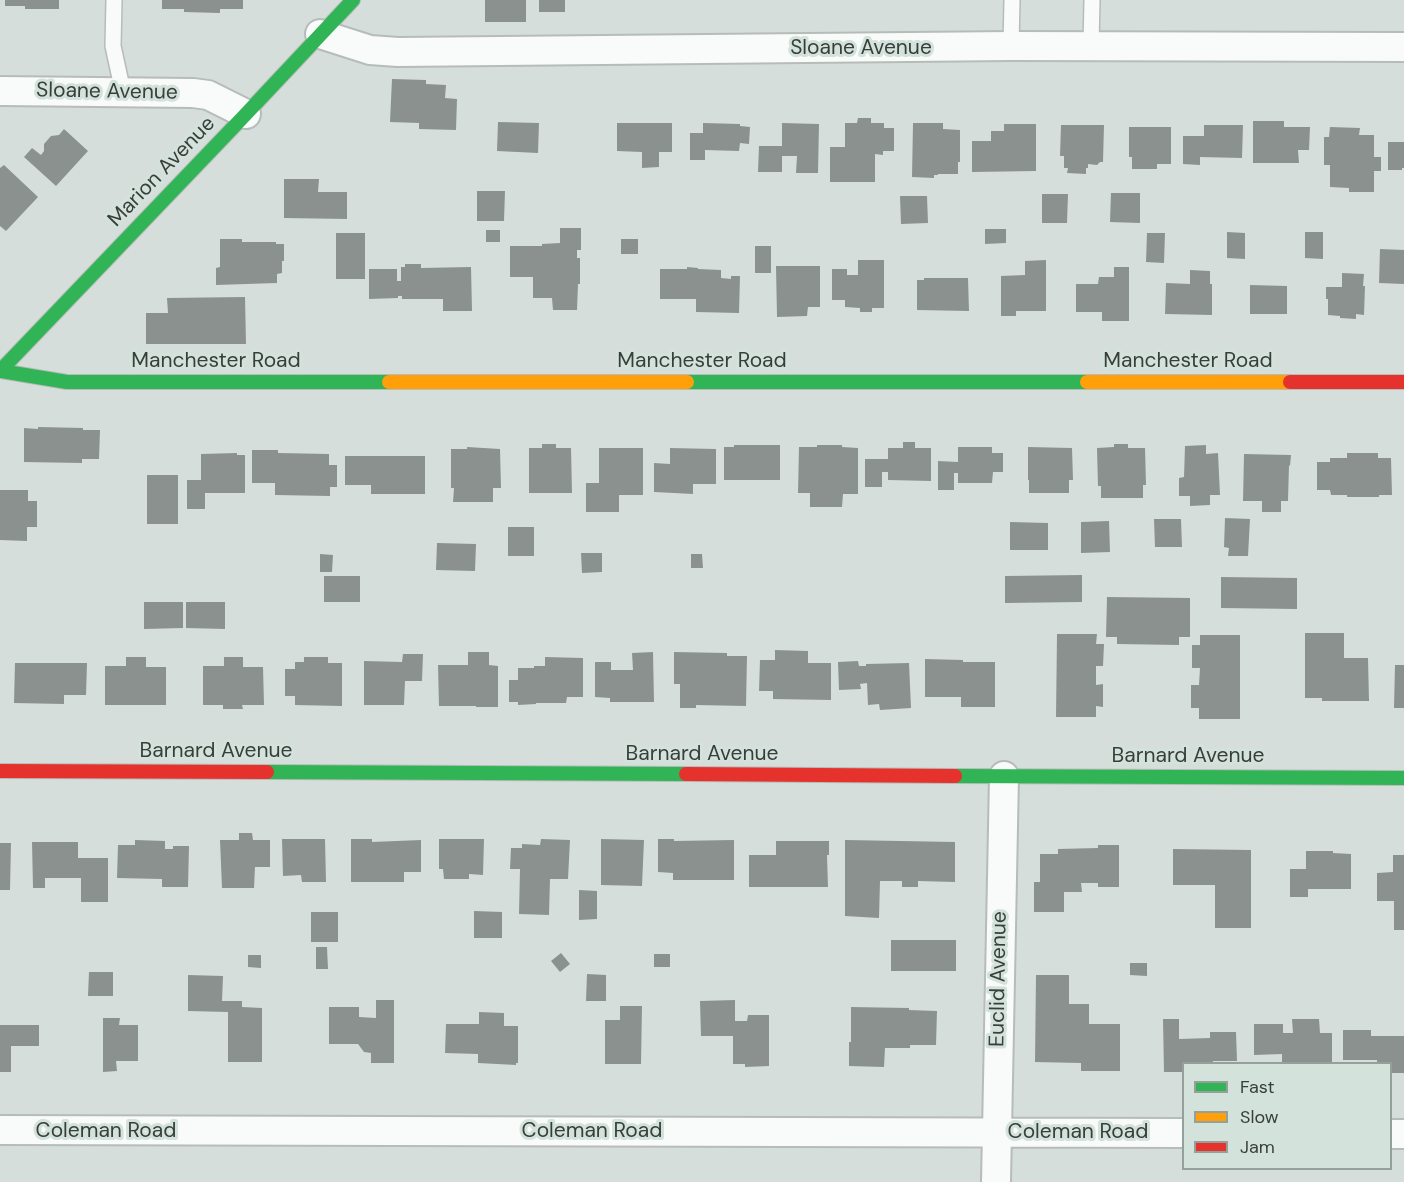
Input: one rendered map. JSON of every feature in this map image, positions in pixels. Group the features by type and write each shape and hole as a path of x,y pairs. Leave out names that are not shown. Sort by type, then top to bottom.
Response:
{"street":[{"name":"Marion Avenue","path":"0,371 353,0"},
{"name":"Sloane Avenue","path":"320,34 370,50 398,52 1011,46 1404,47"},
{"name":"Sloane Avenue","path":"0,91 193,93 208,95 246,114"},
{"name":"Manchester Road","path":"0,371 67,382 1404,382"},
{"name":"Barnard Avenue","path":"0,771 1404,778"},
{"name":"Euclid Avenue","path":"996,1182 1004,776"},
{"name":"Coleman Road","path":"0,1130 1182,1133"}],"lane":[{"path":"114,0 113,46 123,92"},
{"path":"1011,46 1012,0"},
{"path":"1090,46 1092,0"}],"building":[{"path":"5,0 59,0 59,9 25,9 25,6 5,6"},
{"path":"162,0 243,0 243,9 220,9 220,13 184,12 184,9 162,9"},
{"path":"485,0 526,0 526,22 485,22"},
{"path":"539,0 565,0 565,12 539,12"},
{"path":"392,79 426,80 426,84 446,85 445,98 457,99 456,130 419,129 419,123 390,122"},
{"path":"858,118 871,118 871,123 884,123 884,128 894,128 894,151 883,151 883,155 875,154 875,182 830,182 830,147 845,147 845,123 857,123"},
{"path":"1253,121 1284,121 1284,127 1310,127 1309,150 1298,150 1299,163 1253,163"},
{"path":"498,122 539,123 538,153 497,151"},
{"path":"617,123 672,123 672,152 659,152 659,167 642,168 642,152 617,151"},
{"path":"703,123 740,124 740,126 750,127 749,144 740,143 739,151 705,150 705,160 690,160 690,133 703,133"},
{"path":"782,123 819,124 818,173 796,173 797,156 782,156 782,172 758,172 759,146 782,146"},
{"path":"913,123 943,123 943,129 960,130 958,174 938,174 934,175 934,178 912,177"},
{"path":"1004,124 1036,124 1036,171 972,172 972,141 991,141 991,131 1004,131"},
{"path":"1061,125 1104,125 1103,162 1097,165 1088,164 1086,174 1067,173 1068,168 1064,168 1064,156 1060,156"},
{"path":"1204,125 1243,125 1242,158 1200,157 1200,165 1183,164 1183,136 1204,136"},
{"path":"1129,127 1171,127 1171,164 1157,164 1157,169 1132,169 1132,157 1129,157"},
{"path":"1330,127 1360,128 1359,135 1374,135 1374,157 1381,157 1381,171 1374,171 1374,192 1349,192 1349,188 1330,187 1330,165 1324,165 1324,137 1329,137"},
{"path":"64,129 88,151 56,186 24,157 32,148 41,155 44,151 44,144 51,136 59,135"},
{"path":"1388,142 1404,142 1404,168 1402,170 1388,170"},
{"path":"4,165 38,197 6,231 0,226 0,168"},
{"path":"284,179 319,179 318,192 347,192 347,219 284,218"},
{"path":"477,191 505,191 504,221 477,221"},
{"path":"1111,193 1140,193 1140,223 1110,222"},
{"path":"1042,194 1068,194 1067,223 1042,223"},
{"path":"900,196 927,196 928,223 901,224"},
{"path":"560,228 581,228 581,250 577,250 577,258 580,258 580,284 578,284 577,310 553,310 552,298 533,298 533,277 510,277 510,246 542,246 542,244 560,243"},
{"path":"985,229 1006,229 1006,243 985,244"},
{"path":"486,230 500,230 500,242 486,242"},
{"path":"1227,232 1245,233 1245,259 1227,258"},
{"path":"1305,232 1323,232 1323,259 1305,258"},
{"path":"336,233 365,233 365,279 336,279"},
{"path":"1147,233 1165,233 1164,263 1146,262"},
{"path":"220,239 284,244 282,273 277,274 277,283 216,285 216,268 220,267"},
{"path":"621,239 638,239 638,254 621,254"},
{"path":"755,246 771,246 771,273 755,273"},
{"path":"1380,249 1404,250 1404,284 1379,283"},
{"path":"858,260 884,260 884,308 872,308 872,312 860,312 860,308 845,307 845,300 832,300 832,269 847,269 847,275 858,275"},
{"path":"1046,260 1046,311 1016,311 1016,316 1001,316 1001,276 1025,275 1025,261"},
{"path":"405,264 421,264 421,268 471,267 472,311 443,311 443,299 402,299 402,296 398,296 398,298 369,299 369,269 397,269 397,281 401,281 401,267 405,267"},
{"path":"776,266 820,266 820,307 808,307 807,316 777,317"},
{"path":"687,267 721,270 721,278 731,279 731,276 740,276 739,313 696,312 696,299 660,299 660,269 687,269"},
{"path":"1114,267 1129,267 1129,321 1102,321 1102,312 1076,312 1076,284 1098,284 1099,277 1114,277"},
{"path":"1190,270 1210,271 1212,315 1165,314 1166,283 1190,284"},
{"path":"1342,273 1364,274 1364,315 1356,314 1356,319 1328,315 1326,287 1342,287"},
{"path":"924,278 968,278 969,311 917,310 917,280 924,280"},
{"path":"1250,285 1287,286 1287,314 1250,314"},
{"path":"245,297 246,344 146,344 146,313 168,313 167,298"},
{"path":"38,427 100,430 99,459 82,459 82,463 24,462 24,428 38,429"},
{"path":"903,442 915,442 915,448 931,448 931,481 888,480 888,472 882,472 882,487 865,487 865,459 888,459 888,448 903,448"},
{"path":"542,444 556,444 556,448 571,448 572,493 529,493 529,448 542,448"},
{"path":"1114,444 1128,444 1128,448 1145,448 1146,485 1143,485 1143,498 1101,498 1101,486 1098,486 1097,448 1114,447"},
{"path":"734,445 780,445 780,480 724,480 724,447 734,447"},
{"path":"817,445 842,445 842,447 858,448 858,494 843,494 842,507 810,507 810,493 798,493 799,447 817,447"},
{"path":"1206,445 1206,454 1218,453 1220,495 1210,495 1210,505 1190,506 1190,496 1179,496 1179,478 1184,477 1185,446"},
{"path":"467,447 500,449 501,488 493,488 493,502 453,502 451,449 467,449"},
{"path":"958,447 992,447 992,453 1003,453 1003,472 993,472 992,483 958,483 958,473 954,473 954,490 938,490 938,461 958,462"},
{"path":"1028,447 1072,448 1073,480 1069,480 1069,493 1029,493"},
{"path":"599,448 643,448 643,495 619,495 619,512 586,512 586,483 599,483"},
{"path":"670,448 716,449 716,484 693,484 693,494 654,492 654,463 670,464"},
{"path":"252,450 329,454 329,465 337,465 337,487 330,487 330,496 275,495 275,483 252,483"},
{"path":"237,453 237,455 245,455 245,493 205,493 205,509 187,509 187,480 201,480 201,454"},
{"path":"1347,453 1378,453 1378,458 1391,458 1392,495 1347,497 1347,495 1331,495 1330,490 1317,490 1317,462 1330,462 1330,458 1347,458"},
{"path":"1244,454 1291,455 1288,501 1281,501 1281,512 1262,512 1262,501 1243,501"},
{"path":"345,456 425,456 425,494 371,494 371,485 345,485"},
{"path":"147,475 178,475 178,524 147,524"},
{"path":"0,490 28,490 28,501 37,501 37,527 27,527 27,541 0,540"},
{"path":"1225,518 1250,519 1248,556 1228,556 1229,548 1224,547"},
{"path":"1154,519 1181,519 1182,547 1155,547"},
{"path":"1109,521 1110,552 1081,553 1081,522"},
{"path":"1010,522 1048,523 1048,550 1010,550"},
{"path":"508,527 534,527 534,556 508,556"},
{"path":"437,543 476,544 475,571 436,570"},
{"path":"581,553 602,553 602,572 582,573"},
{"path":"320,554 333,555 332,572 320,572"},
{"path":"691,554 702,554 703,568 691,568"},
{"path":"1082,575 1082,602 1005,603 1005,576"},
{"path":"324,576 360,576 360,602 324,602"},
{"path":"1221,577 1297,578 1297,609 1221,608"},
{"path":"1107,597 1190,598 1190,637 1179,637 1179,645 1117,644 1117,637 1106,637"},
{"path":"144,602 183,602 183,628 144,629"},
{"path":"186,602 225,602 225,629 186,628"},
{"path":"1305,633 1344,633 1344,658 1368,658 1369,701 1322,701 1322,698 1305,698"},
{"path":"1057,634 1097,634 1096,644 1104,644 1103,666 1096,666 1096,685 1103,684 1103,707 1096,706 1096,717 1056,717"},
{"path":"1200,635 1240,635 1240,719 1199,719 1199,708 1191,708 1191,685 1199,685 1200,668 1192,668 1192,645 1200,645"},
{"path":"775,650 808,651 808,663 831,663 831,700 773,699 773,691 759,691 760,660 775,660"},
{"path":"468,652 489,652 489,665 498,666 498,707 439,706 438,665 468,665"},
{"path":"653,652 654,702 610,702 610,698 595,697 595,662 611,662 611,670 633,670 632,653"},
{"path":"674,652 727,653 727,656 747,656 746,706 696,705 696,708 680,708 680,684 674,684"},
{"path":"403,654 423,654 422,681 405,681 404,705 364,705 364,661 402,662"},
{"path":"126,657 146,657 146,667 166,667 166,705 105,705 105,666 126,666"},
{"path":"224,657 243,657 243,667 263,667 264,705 242,705 243,709 223,709 223,705 203,705 203,666 224,666"},
{"path":"304,657 328,657 328,663 342,663 342,706 295,705 295,696 285,696 285,669 295,669 295,662 304,662"},
{"path":"545,657 583,658 583,697 567,697 566,703 518,705 518,702 509,702 509,680 518,680 518,668 545,666"},
{"path":"925,659 995,662 995,707 961,707 961,697 925,697"},
{"path":"858,661 859,666 909,663 911,708 880,710 879,704 868,705 867,683 860,684 861,689 839,690 838,662"},
{"path":"15,663 87,663 86,695 64,695 64,704 14,703"},
{"path":"1395,665 1404,665 1404,708 1394,708"},
{"path":"239,833 252,833 253,840 270,840 270,867 255,867 254,888 222,888 220,840 239,840"},
{"path":"282,839 325,839 326,882 302,882 301,875 283,876"},
{"path":"351,839 372,839 372,842 421,840 421,872 404,872 404,882 351,882"},
{"path":"439,839 484,839 483,875 469,874 469,879 444,879 443,869 439,869"},
{"path":"541,839 570,840 568,879 550,879 549,915 519,914 520,869 510,869 511,848 522,848 522,844 540,845"},
{"path":"601,839 644,840 642,886 601,885"},
{"path":"658,839 734,840 734,880 673,880 673,873 658,872"},
{"path":"135,840 165,841 165,849 173,849 173,846 189,846 188,887 162,887 162,879 117,878 118,845 135,845"},
{"path":"845,840 955,842 955,882 918,881 918,887 902,887 902,881 880,881 879,918 845,916"},
{"path":"776,841 829,841 828,887 749,887 749,855 776,855"},
{"path":"32,842 78,842 78,858 108,858 108,902 81,902 81,878 45,878 45,888 33,888"},
{"path":"0,843 11,843 10,890 0,890"},
{"path":"1098,845 1119,845 1119,887 1098,887 1098,883 1081,883 1082,892 1064,892 1064,912 1034,912 1034,882 1040,882 1040,854 1058,854 1058,849 1098,848"},
{"path":"1173,849 1251,850 1251,928 1215,928 1215,885 1173,885"},
{"path":"1306,851 1351,854 1351,889 1308,889 1308,897 1290,897 1290,869 1306,869"},
{"path":"1393,855 1404,855 1404,930 1394,930 1394,901 1377,901 1377,873 1393,872"},
{"path":"579,890 597,891 597,919 579,920"},
{"path":"474,911 502,912 502,938 474,938"},
{"path":"311,912 338,912 338,942 311,942"},
{"path":"891,940 956,940 956,971 891,971"},
{"path":"316,947 327,947 328,969 316,969"},
{"path":"561,953 570,964 560,972 551,961"},
{"path":"654,954 670,954 670,967 654,967"},
{"path":"248,955 261,955 261,968 248,967"},
{"path":"1130,963 1147,963 1147,976 1130,975"},
{"path":"89,972 113,972 113,996 88,996"},
{"path":"587,974 606,975 606,1001 586,1001"},
{"path":"188,975 223,976 222,1001 242,1001 242,1007 262,1008 262,1062 228,1062 228,1012 188,1011"},
{"path":"1036,975 1069,975 1069,1004 1089,1004 1089,1024 1120,1024 1120,1071 1081,1071 1081,1063 1035,1062"},
{"path":"376,1000 394,1000 394,1063 371,1063 371,1053 364,1052 358,1044 329,1044 329,1007 359,1007 359,1017 376,1018"},
{"path":"735,1000 735,1021 747,1021 748,1015 769,1015 769,1066 745,1067 745,1064 733,1064 733,1036 701,1036 700,1001"},
{"path":"620,1006 642,1006 641,1064 605,1064 605,1020 620,1020"},
{"path":"851,1007 937,1011 936,1045 885,1048 884,1067 849,1066"},
{"path":"479,1012 504,1013 504,1026 518,1026 518,1063 516,1065 478,1063 478,1054 445,1053 446,1024 479,1024"},
{"path":"103,1018 120,1018 119,1025 138,1025 138,1061 116,1061 117,1071 103,1072"},
{"path":"1163,1019 1179,1019 1179,1039 1210,1038 1210,1032 1236,1032 1237,1061 1182,1062 1182,1072 1164,1072"},
{"path":"1292,1019 1319,1019 1320,1033 1332,1033 1332,1062 1282,1062 1282,1054 1254,1055 1254,1024 1283,1024 1283,1033 1293,1033"},
{"path":"0,1025 39,1025 39,1046 11,1046 11,1072 0,1072"},
{"path":"1343,1030 1371,1030 1371,1036 1404,1036 1404,1073 1392,1073 1392,1062 1343,1060"}],"traffic: fast":[{"path":"0,371 353,0"},
{"path":"1,371 67,382 389,382"},
{"path":"687,382 1087,382"},
{"path":"267,772 686,774"},
{"path":"955,776 1404,778"}],"traffic: slow":[{"path":"389,382 687,382"},
{"path":"1087,382 1290,382"}],"traffic: jam":[{"path":"1290,382 1404,382"},
{"path":"0,771 267,772"},
{"path":"686,774 955,776"}]}
